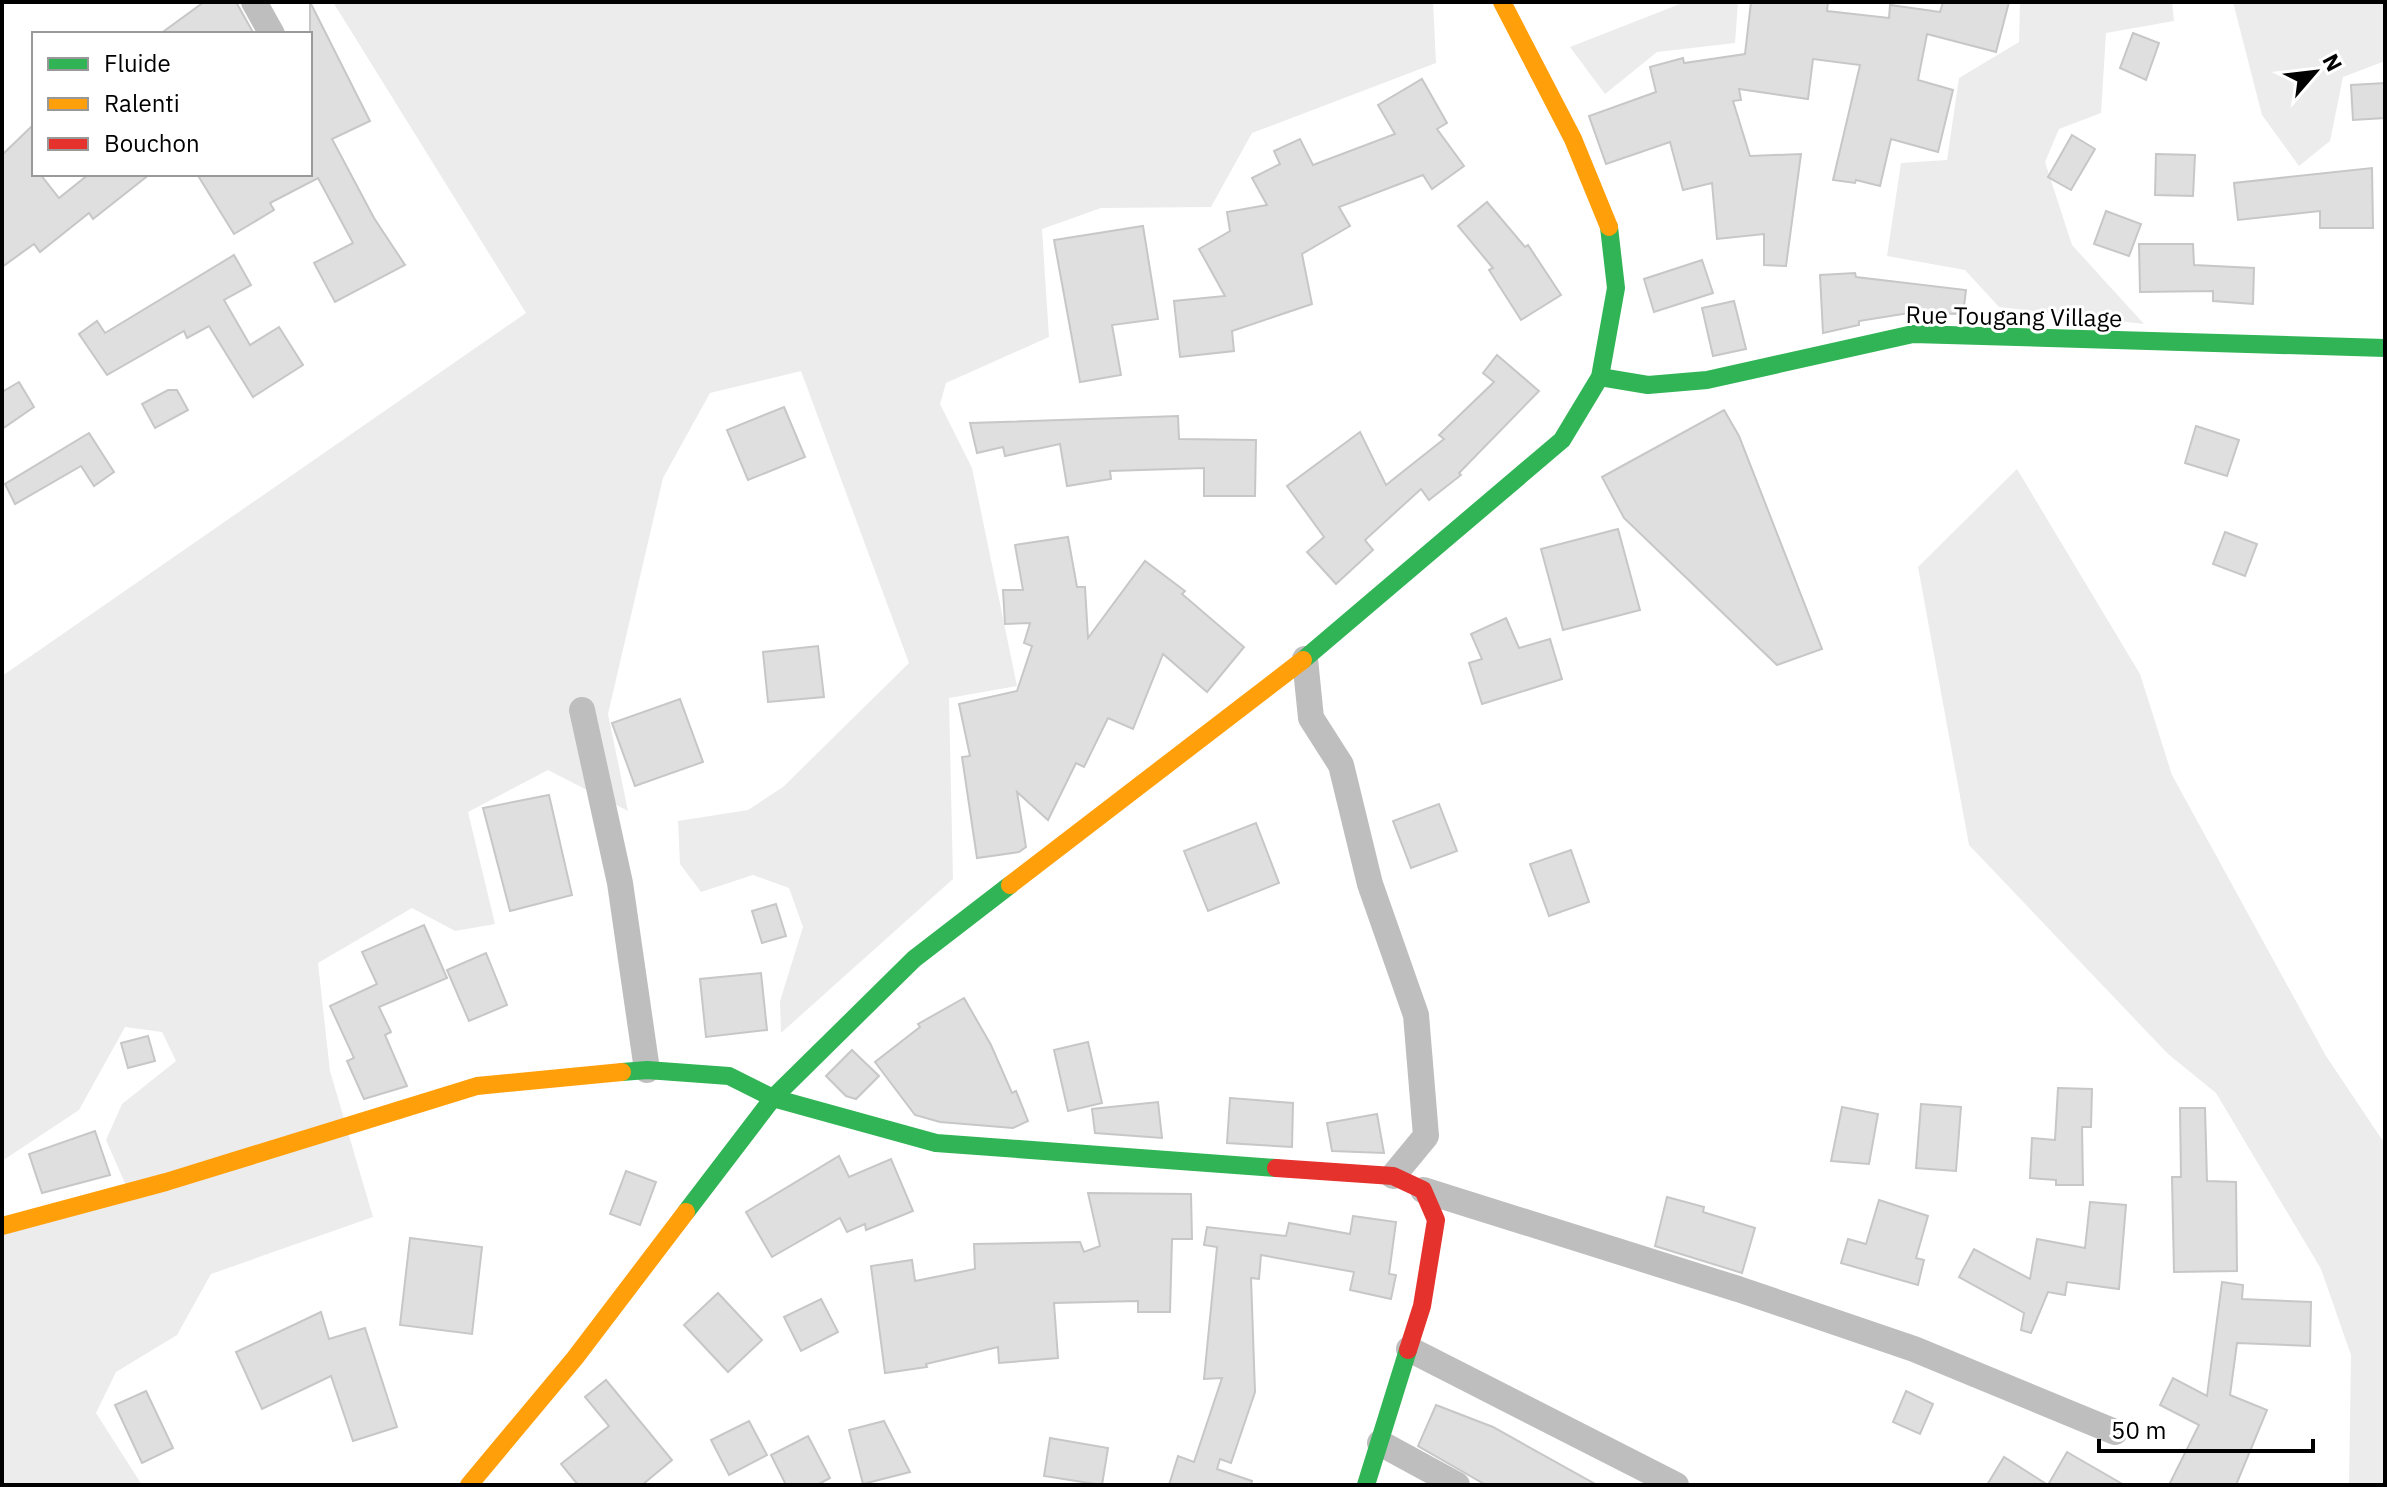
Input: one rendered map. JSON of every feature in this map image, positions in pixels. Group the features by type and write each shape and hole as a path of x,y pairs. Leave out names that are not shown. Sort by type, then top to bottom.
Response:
{"street":[{"path":"254,2 271,32"},
{"path":"469,1485 575,1358 773,1098 914,959 1305,659 1562,440 1600,377 1616,288 1612,234 1573,139 1502,2"},
{"name":"Rue Tougang Village","path":"1600,377 1648,385 1707,380 1913,334 2385,348"},
{"path":"1305,659 1311,718 1341,765 1370,884 1416,1015 1426,1136 1393,1176"},
{"path":"582,710 620,883 647,1070"},
{"path":"2,1226 166,1182 477,1086 647,1070 729,1076 773,1098 936,1143 1393,1176 1423,1190 1738,1289 1914,1349 2115,1432"},
{"path":"1366,1485 1422,1306 1436,1220 1423,1190"},
{"path":"1409,1349 1676,1485"},
{"path":"1380,1443 1457,1485"}],"shaded area":[{"path":"333,2 1433,2 1436,63 1252,133 1211,207 1101,208 1042,229 1049,337 946,383 940,404 972,468 1017,686 949,698 953,879 781,1033 780,1001 803,927 789,888 753,875 701,892 680,864 678,821 748,810 783,787 909,663 801,371 710,393 663,478 608,714 628,811 548,770 468,812 495,924 455,931 412,908 318,963 330,1071 373,1217 211,1274 177,1335 116,1372 96,1413 142,1485 2,1485 2,1230 127,1188 106,1140 122,1104 176,1061 162,1032 125,1027 79,1110 2,1161 2,676 526,313"},
{"path":"1685,2 1738,2 1735,43 1657,52 1605,94 1570,47"},
{"path":"2020,2 2172,2 2174,21 2106,33 2101,113 2059,129 2045,162 2072,245 2144,324 1999,307 1965,270 1887,256 1901,163 1947,160 1959,78 2019,42"},
{"path":"2233,2 2385,2 2385,61 2343,77 2330,141 2299,166 2262,115"},
{"path":"2017,469 2140,674 2172,775 2326,1056 2385,1144 2385,1485 2349,1485 2351,1355 2321,1269 2216,1093 2168,1054 1969,845 1918,567"}],"building":[{"path":"204,2 236,2 253,32 163,32"},
{"path":"310,2 370,121 332,139 374,218 405,265 335,302 314,263 353,243 318,178 270,203 274,210 234,234 198,176 312,176"},
{"path":"1751,2 1828,2 1827,11 1889,18 1890,5 1940,12 1943,2 2009,2 1996,52 1927,34 1918,80 1953,90 1938,152 1891,139 1880,186 1856,180 1855,183 1833,180 1860,65 1813,59 1808,99 1739,89 1741,100 1733,101 1750,156 1801,154 1786,266 1764,265 1764,234 1717,239 1712,183 1683,190 1670,142 1606,164 1589,116 1656,92 1650,67 1683,58 1684,63 1745,54"},
{"path":"2133,33 2159,43 2146,80 2120,68"},
{"path":"1422,79 1447,123 1437,129 1464,166 1432,189 1423,175 1339,207 1350,226 1302,254 1312,304 1232,331 1234,351 1180,357 1174,301 1225,296 1199,249 1230,231 1227,212 1267,205 1252,178 1280,164 1274,151 1300,139 1313,165 1395,134 1378,105"},
{"path":"2385,83 2385,118 2353,120 2351,85"},
{"path":"32,126 32,176 42,176 59,198 86,176 147,176 93,219 89,213 40,252 34,244 2,267 2,155"},
{"path":"2072,135 2095,149 2071,190 2048,177"},
{"path":"2156,154 2195,155 2193,196 2155,195"},
{"path":"2372,168 2373,228 2320,228 2320,211 2238,220 2234,183"},
{"path":"1487,202 1525,247 1528,245 1561,295 1521,320 1489,270 1493,268 1458,226"},
{"path":"2106,211 2141,224 2129,256 2094,244"},
{"path":"1143,226 1158,319 1112,325 1121,375 1080,382 1054,240"},
{"path":"2139,244 2193,244 2194,265 2254,268 2253,304 2213,301 2213,291 2140,292"},
{"path":"234,255 251,285 224,300 250,345 279,327 303,365 253,397 209,326 187,338 184,331 107,375 79,334 97,321 105,333"},
{"path":"1702,260 1713,293 1654,312 1644,279"},
{"path":"1855,273 1856,277 1966,290 1963,314 1909,313 1859,321 1859,325 1823,333 1820,275"},
{"path":"1734,301 1746,349 1713,356 1702,308"},
{"path":"1497,355 1539,391 1459,473 1461,475 1429,500 1421,489 1365,540 1373,550 1336,584 1307,552 1324,537 1287,486 1360,432 1386,485 1444,439 1439,435 1494,382 1483,373"},
{"path":"19,382 34,407 2,429 2,392"},
{"path":"168,390 177,390 188,410 155,428 142,404"},
{"path":"784,407 805,457 748,480 727,430"},
{"path":"1724,410 1739,436 1822,649 1777,665 1624,518 1602,477"},
{"path":"1178,416 1179,439 1256,440 1255,496 1204,496 1204,468 1110,471 1111,479 1067,486 1060,444 1005,456 1003,447 977,453 970,423"},
{"path":"2196,426 2239,440 2227,476 2185,463"},
{"path":"89,433 114,472 94,486 81,466 15,504 5,484"},
{"path":"1618,529 1640,610 1563,630 1541,549"},
{"path":"2225,532 2257,544 2245,576 2213,564"},
{"path":"1068,537 1077,587 1085,587 1088,638 1145,561 1185,591 1182,594 1244,647 1207,692 1163,654 1133,729 1108,718 1084,767 1076,763 1048,820 1017,792 1026,847 1019,852 977,858 962,757 970,756 959,704 1017,691 1032,646 1024,643 1030,623 1005,624 1003,590 1023,590 1015,545"},
{"path":"1506,618 1519,648 1550,639 1562,679 1482,704 1469,663 1482,659 1471,634"},
{"path":"818,646 824,697 768,702 763,652"},
{"path":"680,699 703,762 635,786 612,723"},
{"path":"549,795 572,895 510,911 483,808"},
{"path":"1439,804 1457,851 1411,868 1393,821"},
{"path":"1256,823 1279,883 1208,911 1184,851"},
{"path":"1571,850 1589,902 1549,916 1530,864"},
{"path":"776,904 786,936 762,943 752,911"},
{"path":"424,925 447,978 379,1007 391,1032 385,1035 407,1086 364,1099 347,1061 354,1058 330,1006 377,984 362,952"},
{"path":"486,953 507,1005 469,1021 447,970"},
{"path":"761,973 767,1030 706,1037 700,979"},
{"path":"964,998 991,1045 1012,1093 1016,1091 1028,1121 1013,1128 940,1122 915,1115 875,1062 920,1027 918,1024"},
{"path":"148,1036 155,1061 128,1068 121,1043"},
{"path":"1088,1042 1102,1103 1068,1111 1054,1050"},
{"path":"852,1050 879,1076 856,1099 846,1096 826,1076"},
{"path":"2058,1088 2092,1089 2091,1127 2082,1127 2083,1185 2056,1185 2056,1180 2030,1178 2032,1138 2055,1140"},
{"path":"1230,1098 1293,1103 1292,1147 1227,1143"},
{"path":"1158,1102 1162,1138 1095,1133 1092,1109"},
{"path":"1921,1104 1961,1107 1956,1171 1916,1168"},
{"path":"1842,1107 1878,1114 1869,1164 1831,1161"},
{"path":"2180,1108 2205,1108 2207,1181 2236,1182 2237,1271 2174,1272 2172,1177 2181,1177"},
{"path":"1377,1114 1384,1153 1332,1151 1327,1123"},
{"path":"95,1131 110,1175 42,1193 29,1154"},
{"path":"839,1156 849,1177 891,1159 913,1211 866,1230 865,1224 847,1232 840,1218 772,1257 746,1212"},
{"path":"626,1171 656,1182 640,1225 610,1214"},
{"path":"1088,1193 1191,1194 1192,1239 1172,1239 1170,1312 1138,1312 1138,1301 1054,1303 1058,1358 999,1363 998,1347 926,1364 927,1367 885,1373 871,1266 912,1260 915,1281 975,1269 974,1244 1080,1242 1084,1252 1100,1246"},
{"path":"1667,1197 1704,1207 1703,1212 1755,1228 1742,1273 1655,1246"},
{"path":"1879,1200 1928,1216 1916,1258 1924,1260 1918,1285 1841,1263 1848,1239 1866,1244"},
{"path":"2090,1202 2126,1205 2119,1289 2067,1282 2065,1295 2048,1292 2031,1333 2021,1330 2024,1313 1959,1277 1974,1249 2030,1279 2037,1239 2085,1248"},
{"path":"1353,1216 1396,1222 1389,1274 1396,1275 1391,1299 1350,1290 1354,1272 1261,1255 1259,1279 1251,1278 1255,1392 1231,1463 1220,1459 1217,1469 1252,1481 1251,1485 1169,1485 1178,1456 1194,1462 1222,1378 1204,1379 1217,1247 1204,1245 1207,1227 1286,1236 1289,1223 1350,1234"},
{"path":"410,1238 482,1247 472,1334 400,1325"},
{"path":"2222,1282 2243,1285 2242,1299 2311,1302 2310,1346 2237,1343 2230,1395 2267,1410 2236,1485 2169,1485 2199,1425 2160,1405 2173,1378 2207,1396"},
{"path":"718,1293 762,1340 728,1372 684,1325"},
{"path":"821,1299 838,1332 801,1351 784,1317"},
{"path":"321,1312 329,1339 365,1328 397,1427 353,1441 331,1376 262,1409 236,1352"},
{"path":"606,1380 672,1460 642,1485 578,1485 561,1464 609,1426 585,1397"},
{"path":"146,1391 173,1448 142,1463 115,1405"},
{"path":"1906,1391 1933,1404 1920,1434 1893,1422"},
{"path":"1436,1405 1493,1427 1597,1485 1486,1485 1418,1446"},
{"path":"749,1421 767,1455 729,1475 711,1440"},
{"path":"884,1421 910,1472 863,1484 849,1430"},
{"path":"808,1436 830,1478 817,1485 786,1485 771,1455"},
{"path":"1050,1438 1108,1448 1102,1485 1044,1476"},
{"path":"2067,1452 2124,1485 2048,1485"},
{"path":"2004,1457 2048,1485 1987,1485"}],"traffic: fast":[{"path":"1303,660 1562,440 1600,377 1616,288 1609,227"},
{"path":"1600,377 1648,385 1707,380 1913,334 2385,348"},
{"path":"686,1212 773,1098 914,959 1010,885"},
{"path":"622,1072 647,1070 729,1076 773,1098 936,1143 1276,1168"},
{"path":"1366,1485 1408,1350"}],"traffic: slow":[{"path":"1502,2 1573,139 1609,227"},
{"path":"1010,885 1303,660"},
{"path":"2,1226 166,1182 477,1086 622,1072"},
{"path":"469,1485 575,1358 686,1212"}],"traffic: jam":[{"path":"1276,1168 1393,1176 1423,1190 1436,1220 1422,1306 1408,1350"}]}
